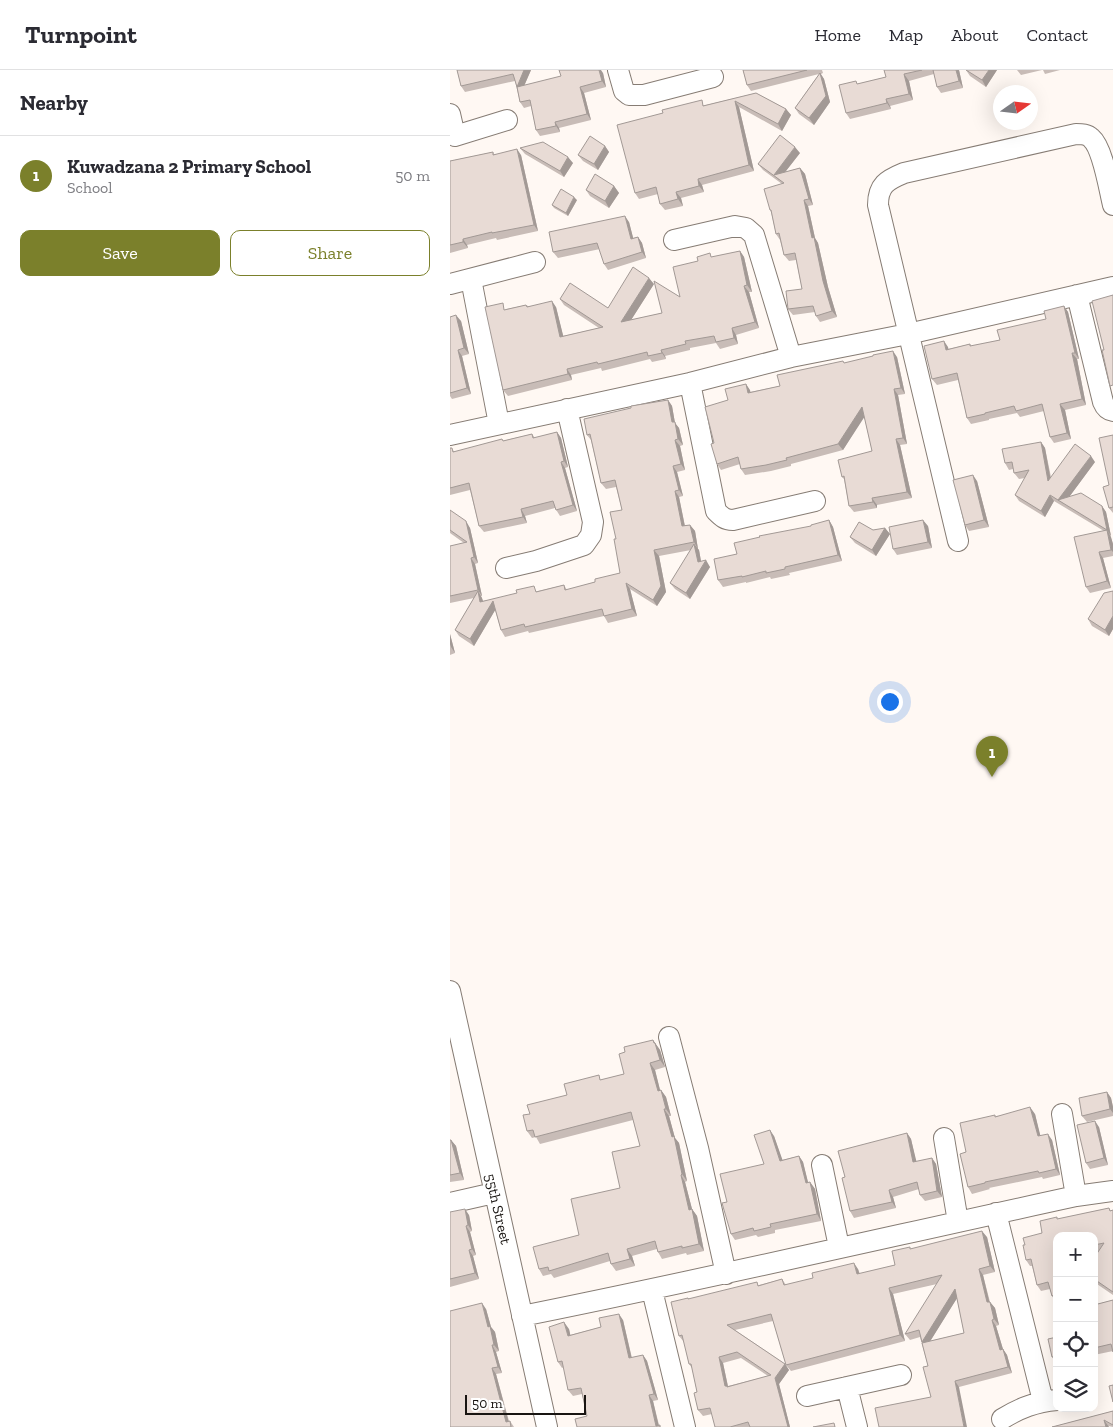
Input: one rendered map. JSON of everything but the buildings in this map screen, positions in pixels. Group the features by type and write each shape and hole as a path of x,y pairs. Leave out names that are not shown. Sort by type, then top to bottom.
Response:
{"street":[{"path":"618,70 624,91 629,95 644,95 713,77"},
{"path":"450,114 452,137 507,120"},
{"path":"958,542 878,205 880,190 886,182 904,173 1076,134 1084,134 1090,137 1100,152 1113,205"},
{"path":"674,240 735,226 746,228 754,235 791,357"},
{"path":"450,284 535,262"},
{"path":"471,279 499,424"},
{"path":"450,434 690,382 791,357 908,334 1113,287"},
{"path":"1077,295 1104,406 1108,410 1113,411"},
{"path":"690,382 716,510 721,516 726,520 733,520 815,501"},
{"path":"506,568 536,561 584,545 592,535 593,522 568,409"},
{"name":"55th Street","path":"451,999 547,1427"},
{"path":"669,1038 698,1148 726,1274"},
{"path":"1062,1114 1076,1196"},
{"path":"944,1138 958,1222"},
{"path":"822,1165 840,1247"},
{"path":"522,1316 726,1274 840,1247 1076,1196 1113,1191"},
{"path":"450,1203 494,1192"},
{"path":"996,1213 1050,1400 1019,1408 1002,1419"},
{"path":"652,1290 685,1427"},
{"path":"807,1396 901,1375"},
{"path":"847,1387 857,1427"}],"place":[{"name":"Kuwadzana 2 Primary School","path":"992,777"}]}
